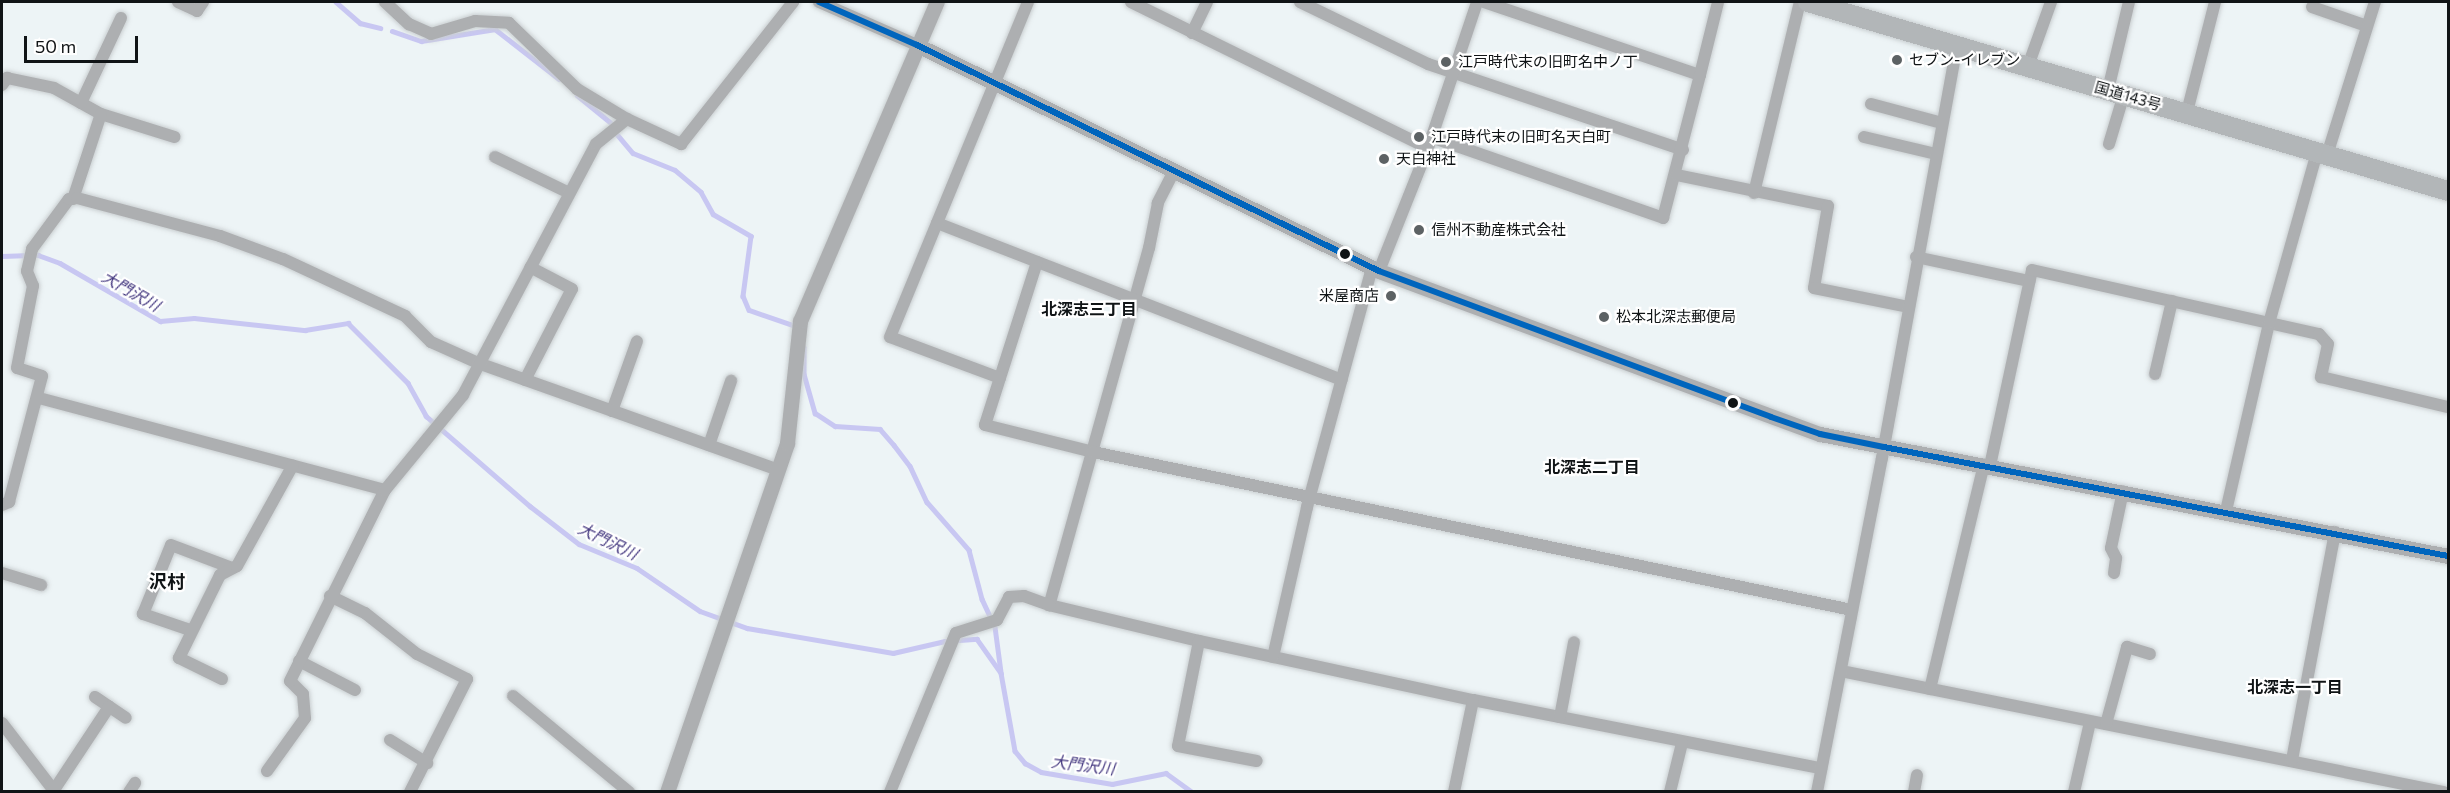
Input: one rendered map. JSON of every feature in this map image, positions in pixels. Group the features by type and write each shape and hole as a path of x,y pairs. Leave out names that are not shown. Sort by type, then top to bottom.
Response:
{"highway":[{"name":"国道143号","path":"1808,2 2448,190"}],"street":[{"path":"178,2 197,11 203,2"},
{"path":"385,2 409,24 431,34 476,21 509,23 577,89 627,119 681,144 793,2"},
{"path":"819,2 917,45 1375,270 1820,434 2335,532 2448,556"},
{"path":"667,792 779,470 791,413 798,327 937,2"},
{"path":"1000,378 890,337 1028,2"},
{"path":"1131,2 1192,33 1430,143 1663,218 1677,175 1718,2"},
{"path":"1192,33 1207,2"},
{"path":"1300,2 1428,64 1454,70 1683,150"},
{"path":"1273,657 1310,498 1375,270 1430,143 1477,2"},
{"path":"1484,2 1700,75"},
{"path":"1754,193 1800,2"},
{"path":"2028,66 2051,2"},
{"path":"2109,144 2129,2"},
{"path":"2187,112 2215,2"},
{"path":"2226,511 2269,323 2322,154 2375,2"},
{"path":"2312,7 2367,26"},
{"path":"81,103 121,18"},
{"path":"1816,792 1884,447 1916,257 1957,45"},
{"path":"2,85 7,78 54,88 101,114 175,138"},
{"path":"1871,104 1942,123"},
{"path":"2,505 9,502 39,398 42,376 17,368 33,286 27,271 30,256 44,230 73,199 101,114"},
{"path":"267,771 305,718 303,694 290,681 330,596 385,490 428,434 463,395 596,144 627,119"},
{"path":"1864,137 1936,154"},
{"path":"495,157 569,194"},
{"path":"1049,604 1093,452 1133,298 1149,248 1158,203 1174,171"},
{"path":"1677,175 1754,193 1828,206 1814,288 1908,307"},
{"path":"73,199 220,236 283,260 405,316 431,342 478,363 779,470"},
{"path":"937,223 1342,380"},
{"path":"1916,257 2030,281"},
{"path":"1037,262 985,425 1093,452 1852,610"},
{"path":"525,380 572,289 530,267"},
{"path":"1930,689 1987,465 2032,270 2319,334 2328,344 2321,377 2448,407"},
{"path":"2155,374 2172,301"},
{"path":"612,411 636,341"},
{"path":"708,445 731,381"},
{"path":"39,398 385,490"},
{"path":"222,679 179,658 190,630 220,575 232,568 293,465"},
{"path":"2114,573 2116,558 2111,548 2122,491"},
{"path":"2292,760 2335,532"},
{"path":"190,630 143,614 171,545 232,568"},
{"path":"2,573 41,585"},
{"path":"330,596 365,613 417,654 467,679 427,763 410,792"},
{"path":"890,792 955,641 956,633 997,620 1010,597 1024,596 1199,641 1273,657 1682,743 1821,768"},
{"path":"1199,641 1178,746 1257,761"},
{"path":"1560,717 1574,642"},
{"path":"2106,724 2127,646 2150,654"},
{"path":"299,661 355,690"},
{"path":"1840,671 2292,760 2384,786 2444,792"},
{"path":"513,696 629,792"},
{"path":"95,697 126,718"},
{"path":"1454,792 1473,700"},
{"path":"2,723 55,791 108,707"},
{"path":"2074,792 2090,722"},
{"path":"390,740 427,763"},
{"path":"1670,792 1682,743"},
{"path":"1914,792 1917,775"}],"waterway":[{"path":"336,2 360,23 380,28"},
{"path":"392,31 421,41 495,29 559,79"},
{"path":"577,95 610,122"},
{"path":"616,133 633,153 675,170 701,192 713,214 751,236 743,296 749,310 796,326"},
{"name":"大門沢川","path":"2,256 38,255 60,263 160,321 194,318 305,330 348,323 408,383 426,416 530,506 579,544 637,568 700,611 747,628 893,653 945,641 977,639 1001,673 1015,751 1025,763 1041,772 1112,784 1166,773 1192,792"},
{"path":"804,347 804,374 815,413 835,426 880,429 894,445 910,466 927,502 969,550 982,599 991,618"},
{"path":"995,627 1001,672"}],"transit line":[{"path":"819,2 917,45 1379,271 1820,434 2448,556"}],"place":[{"name":"セブン-イレブン","path":"1897,60"},
{"name":"江戸時代末の旧町名中ノ丁","path":"1446,62"},
{"name":"江戸時代末の旧町名天白町","path":"1419,137"},
{"name":"天白神社","path":"1384,159"},
{"name":"信州不動産株式会社","path":"1419,230"},
{"name":"米屋商店","path":"1391,296"},
{"name":"松本北深志郵便局","path":"1604,317"}],"district":[{"name":"北深志三丁目","path":"1089,309"},
{"name":"北深志二丁目","path":"1592,467"},
{"name":"沢村","path":"167,581"},
{"name":"北深志一丁目","path":"2295,687"}]}
